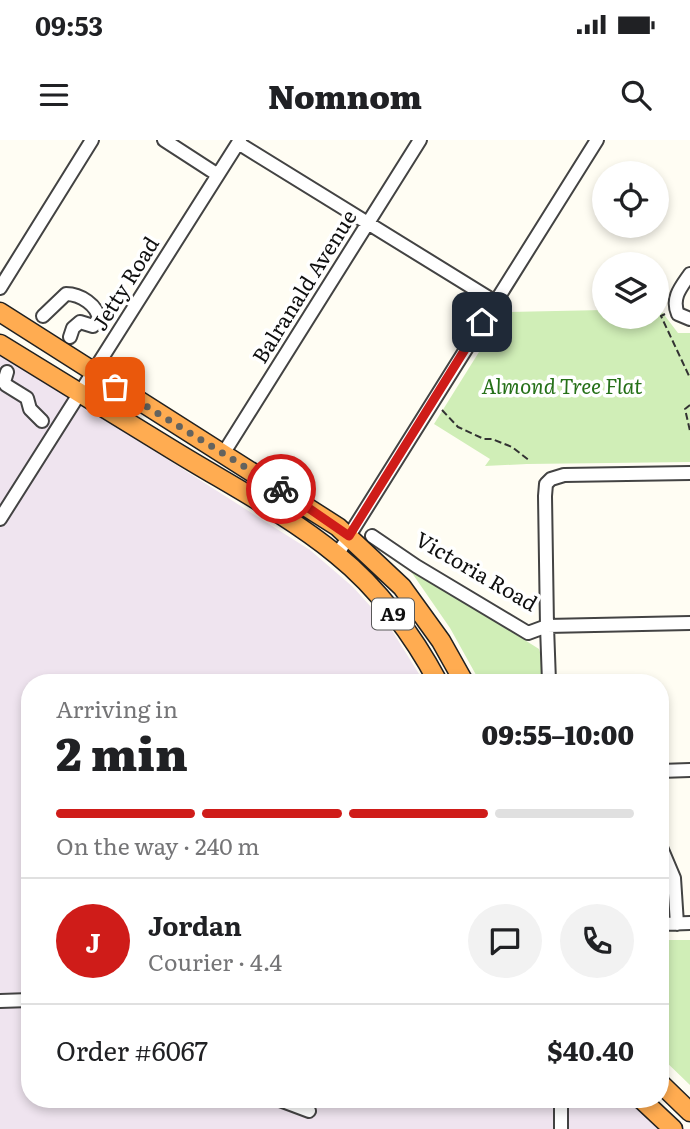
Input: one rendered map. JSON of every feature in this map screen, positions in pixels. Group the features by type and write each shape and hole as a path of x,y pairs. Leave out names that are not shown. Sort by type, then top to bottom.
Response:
{"highway":[{"name":"A9","path":"0,312 349,536 395,581 433,630 459,674"},
{"name":"A9","path":"0,344 274,511 337,555 368,583 409,634 433,674"},
{"path":"669,1092 690,1112"},
{"path":"651,1108 673,1129"}],"street":[{"path":"0,288 92,140"},
{"path":"164,140 218,175"},
{"name":"Balranald Avenue","path":"223,454 420,140"},
{"path":"337,555 597,140"},
{"path":"239,141 494,301"},
{"name":"Jetty Road","path":"0,519 239,141"},
{"path":"689,319 678,314 675,298 690,274"},
{"path":"43,316 66,294 76,294 96,309 99,320 93,326 80,321 73,328 70,337"},
{"path":"7,372 4,382 6,385 28,392 30,409 42,421"},
{"path":"690,472 564,475 551,479 546,484 547,626 690,622"},
{"name":"Victoria Road","path":"372,536 528,633 547,626 550,674"},
{"path":"395,581 411,562"},
{"path":"669,771 690,770"},
{"path":"669,866 684,924"},
{"path":"0,1000 21,1000"},
{"path":"301,1108 309,1111"},
{"path":"561,1108 561,1129"}],"path":[{"path":"675,308 661,316 690,378"},
{"path":"690,405 685,409 690,431"},
{"path":"443,410 458,427 484,439 492,439 512,447 530,461"}],"shaded area":[{"path":"0,353 310,550 353,587 391,629 419,674 21,674 21,1108 637,1108 659,1129 0,1129"}],"green space":[{"name":"Almond Tree Flat","path":"592,310 592,329 669,329 669,321 678,333 690,333 690,462 485,466 490,459 434,424 504,312"},
{"path":"415,571 539,649 543,674 476,674 450,628 412,573"},
{"path":"669,940 690,940 690,1085 669,1065"}],"way so far":[{"path":"115,387 281,489"}],"route":[{"path":"281,489 349,536 482,322"}]}
